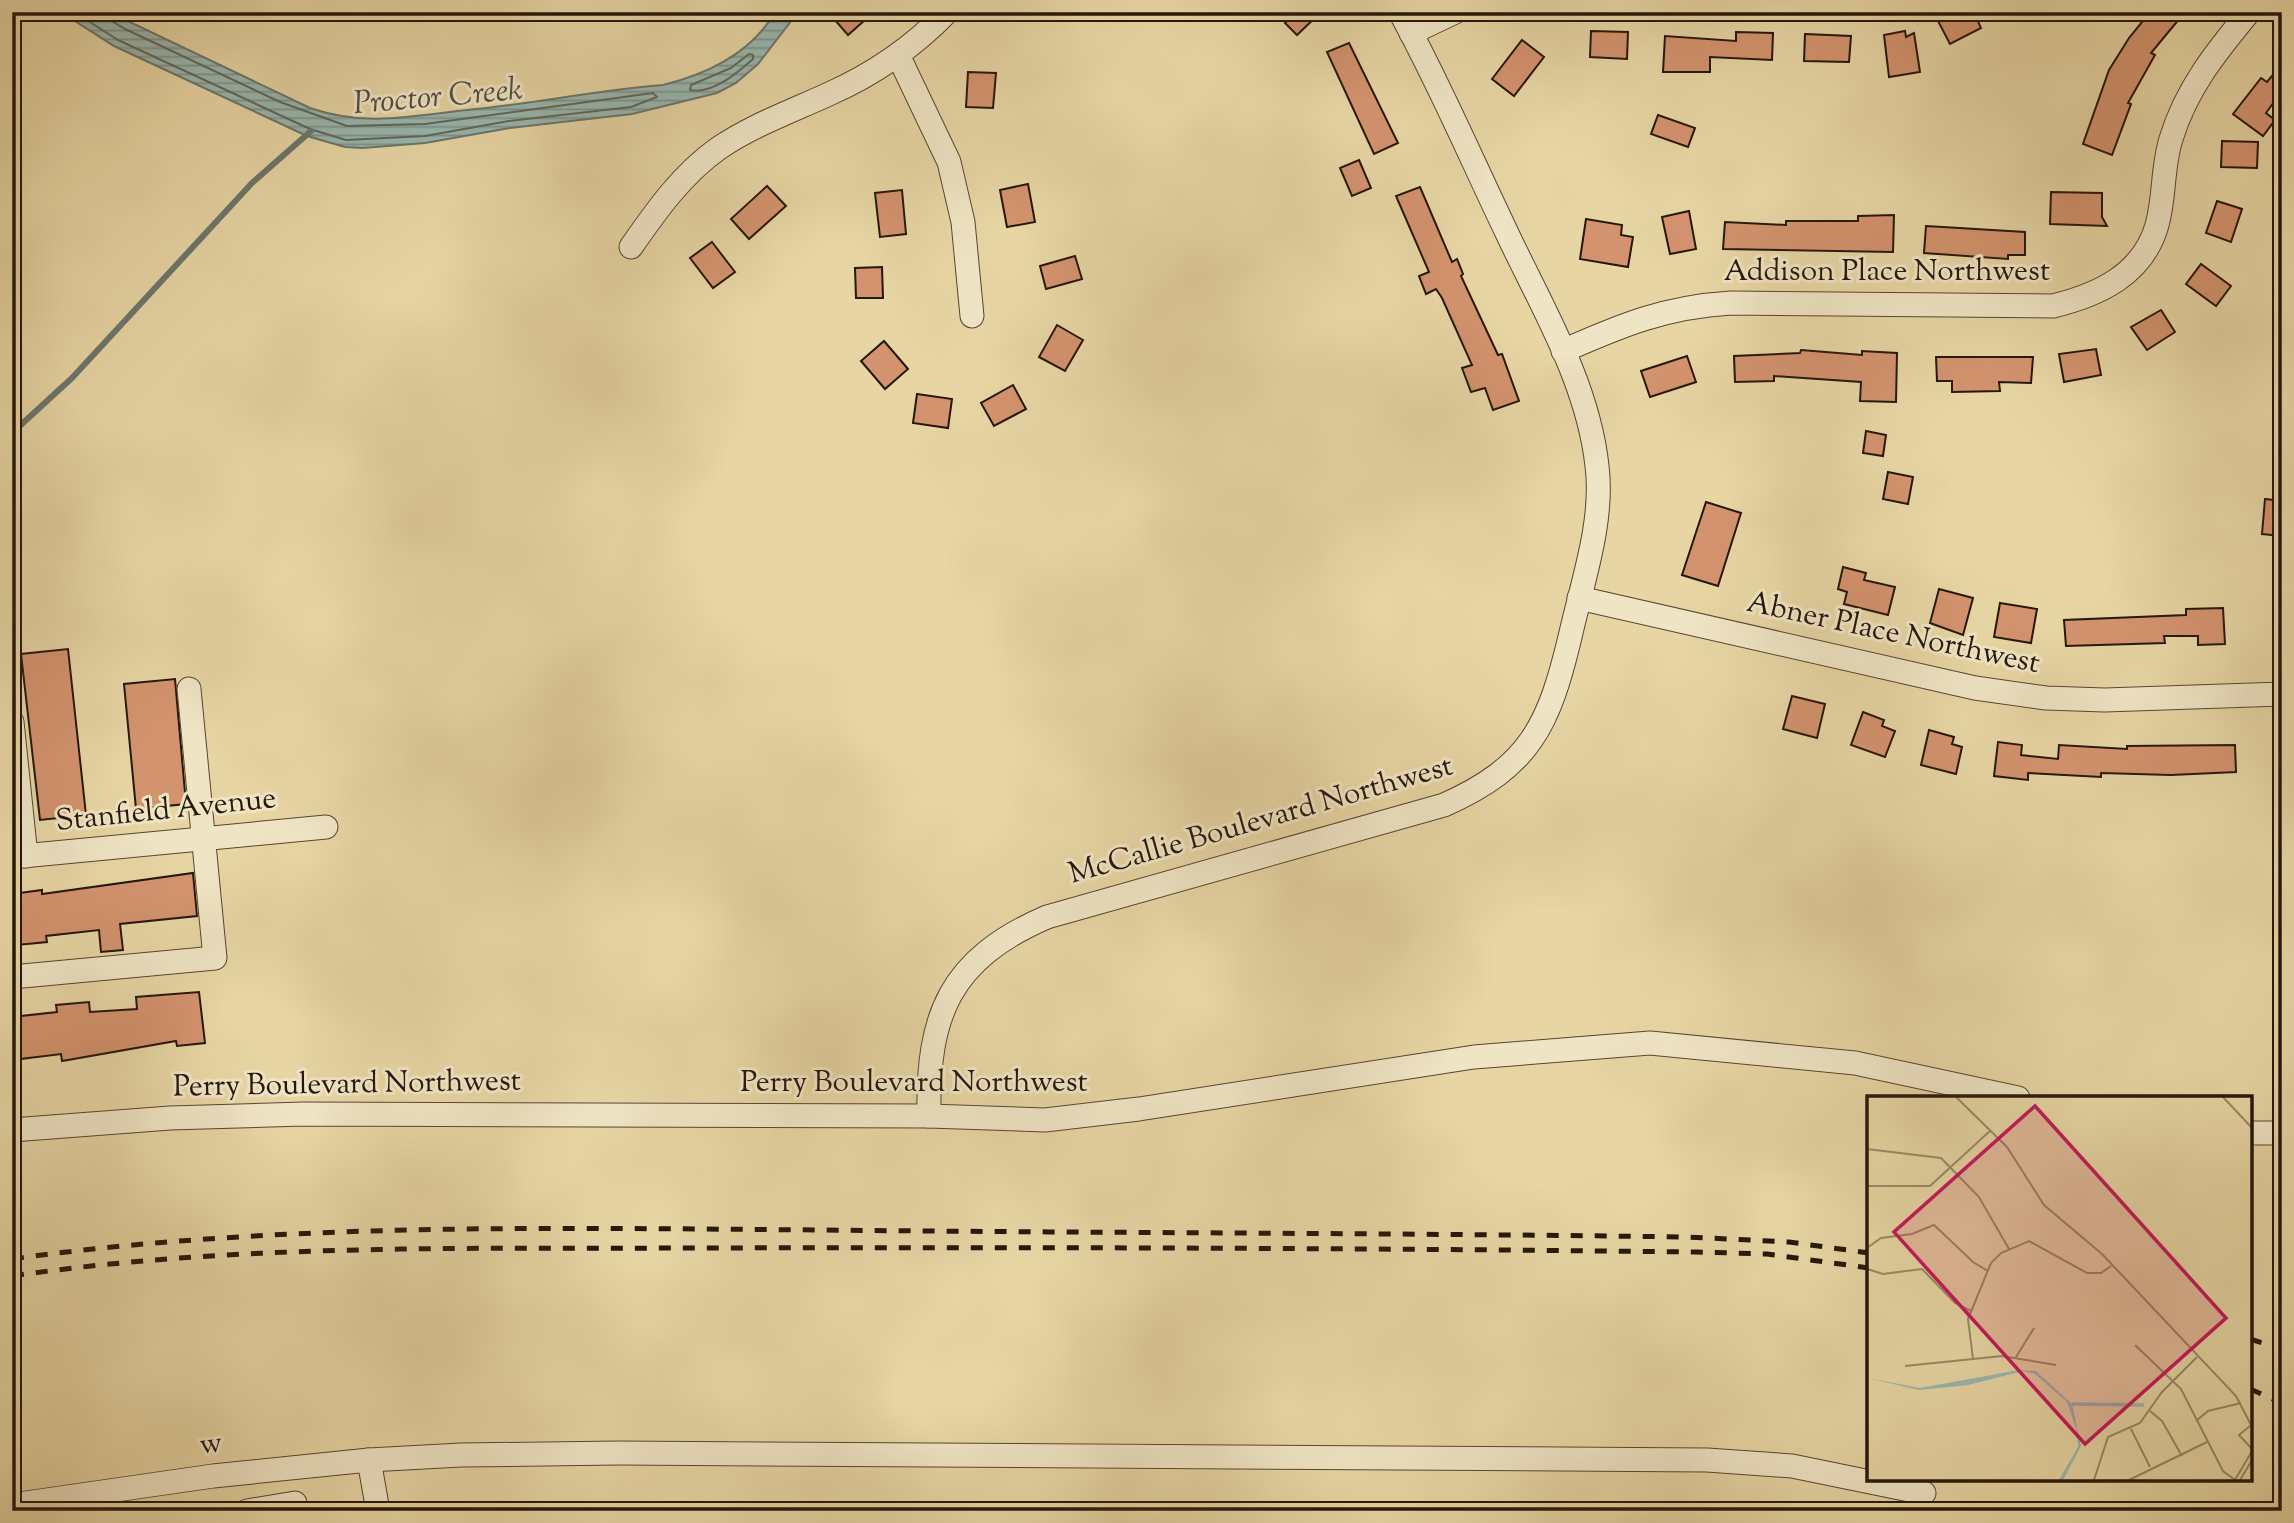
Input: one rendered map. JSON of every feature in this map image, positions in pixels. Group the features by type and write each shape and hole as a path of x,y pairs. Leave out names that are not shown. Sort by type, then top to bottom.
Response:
{"street":[{"path":"631,247 668,194 718,149 753,128 832,93 898,55 947,12"},
{"name":"McCallie Boulevard Northwest","path":"929,1115 928,1065 938,1019 957,982 990,947 1014,931 1047,917 1444,805 1482,788 1518,759 1545,720 1558,688 1595,522 1598,468 1588,410 1563,351 1400,12"},
{"path":"1411,33 1455,12"},
{"name":"Addison Place Northwest","path":"1563,351 1638,318 1693,305 1731,303 2053,306 2091,297 2123,277 2143,254 2157,226 2170,141 2189,91 2208,61 2249,12"},
{"path":"898,55 949,162 963,222 972,316"},
{"name":"Abner Place Northwest","path":"1579,597 1975,688 2046,698 2105,700 2282,694"},
{"path":"12,977 215,957 189,689"},
{"path":"12,722 19,857"},
{"name":"Stanfield Avenue","path":"19,857 326,827"},
{"name":"Perry Boulevard Northwest","path":"12,1130 170,1118 304,1114 929,1115 1045,1120 1139,1109 1475,1057 1650,1043 1855,1063 2009,1096"},
{"path":"2252,1133 2282,1133"},
{"name":"w","path":"12,1505 93,1502 213,1476 369,1460 460,1455 631,1453 1693,1460 1792,1466 1924,1493"},
{"path":"369,1460 378,1510"},
{"path":"247,1511 295,1503"}],"water":[{"path":"61,12 109,12 310,108 330,114 369,119 427,115 663,85 696,75 741,51 754,40 775,12 798,12 758,64 736,83 717,93 632,114 510,128 425,143 363,148 345,147 307,136 114,46"}],"building":[{"path":"828,12 874,12 848,35"},
{"path":"1295,12 1321,12 1297,35 1285,23"},
{"path":"1957,12 1974,12 1981,28 1950,44 1938,21"},
{"path":"2150,12 2185,12 2151,53 2155,55 2128,103 2131,104 2112,155 2083,144 2109,70 2129,38"},
{"path":"1591,31 1628,32 1627,59 1590,57"},
{"path":"1905,31 1906,37 1914,33 1920,72 1889,77 1884,35"},
{"path":"1736,32 1773,33 1772,60 1710,57 1710,72 1663,72 1665,36 1736,41"},
{"path":"1805,34 1851,36 1849,62 1804,61"},
{"path":"1522,40 1544,57 1514,96 1492,79"},
{"path":"1349,43 1398,143 1374,154 1327,52"},
{"path":"2282,64 2282,91 2266,113 2275,120 2263,136 2233,114 2261,78 2267,82"},
{"path":"968,72 996,73 993,108 966,107"},
{"path":"1658,115 1695,128 1688,147 1651,134"},
{"path":"2222,141 2258,142 2257,168 2221,167"},
{"path":"1359,160 1371,188 1352,196 1340,168"},
{"path":"1028,184 1035,222 1007,227 1000,190"},
{"path":"767,186 786,206 749,239 731,219"},
{"path":"1420,187 1452,262 1457,259 1463,274 1461,276 1498,355 1502,354 1519,401 1493,410 1485,388 1471,392 1462,368 1472,365 1442,298 1436,289 1426,294 1419,276 1429,272 1396,196"},
{"path":"902,190 906,234 880,237 875,193"},
{"path":"2051,192 2102,193 2102,217 2107,226 2050,224"},
{"path":"2217,201 2242,209 2231,242 2206,233"},
{"path":"1689,211 1696,249 1670,254 1662,217"},
{"path":"1894,215 1893,252 1723,249 1725,222 1786,225 1786,221 1858,221 1858,216"},
{"path":"1586,219 1622,225 1621,235 1633,237 1628,267 1580,259"},
{"path":"1926,226 2025,232 2025,255 2008,255 2008,259 1924,253"},
{"path":"712,242 735,272 713,288 690,258"},
{"path":"1075,256 1082,279 1046,289 1040,266"},
{"path":"2201,264 2231,286 2216,306 2186,284"},
{"path":"882,267 883,298 856,298 855,268"},
{"path":"2161,310 2175,332 2147,350 2131,327"},
{"path":"1057,325 1083,340 1065,371 1039,357"},
{"path":"884,341 908,369 885,389 861,361"},
{"path":"2096,349 2101,375 2064,382 2059,354"},
{"path":"1801,350 1862,355 1862,351 1897,353 1896,402 1860,401 1861,382 1774,376 1774,381 1735,382 1734,356 1800,353"},
{"path":"1687,356 1696,382 1650,397 1641,371"},
{"path":"1936,357 2033,357 2031,383 1999,382 2000,391 1952,392 1952,381 1937,381"},
{"path":"1013,385 1026,409 994,426 981,403"},
{"path":"917,394 952,399 948,428 913,423"},
{"path":"1866,431 1886,435 1883,456 1863,453"},
{"path":"1888,472 1913,477 1908,504 1883,499"},
{"path":"2265,499 2282,501 2282,536 2262,534"},
{"path":"1706,502 1741,513 1718,586 1682,575"},
{"path":"1843,567 1866,573 1864,580 1895,587 1888,615 1844,604 1847,592 1838,589"},
{"path":"1939,589 1973,598 1963,635 1930,623"},
{"path":"2000,603 2037,609 2031,643 1994,637"},
{"path":"2223,608 2225,644 2198,645 2198,636 2164,636 2165,643 2066,646 2064,620 2186,615 2186,609"},
{"path":"68,649 86,815 40,820 21,654"},
{"path":"175,679 186,804 136,809 124,684"},
{"path":"1792,696 1825,704 1817,738 1783,729"},
{"path":"1863,712 1884,720 1882,726 1895,731 1885,757 1851,745"},
{"path":"1929,730 1954,737 1952,744 1962,747 1956,774 1921,765"},
{"path":"1998,742 2022,745 2021,755 2058,759 2059,745 2127,749 2127,746 2235,745 2236,772 2171,775 2101,773 2101,777 2028,773 2028,780 1994,776"},
{"path":"193,873 197,916 120,924 123,950 101,952 99,930 46,936 47,942 17,945 12,894 42,890 42,894"},
{"path":"199,992 205,1043 177,1046 176,1041 62,1061 61,1054 12,1060 12,1017 57,1012 56,1005 89,1002 90,1012 137,1009 136,997"}],"waterway":[{"path":"12,433 72,378 252,183 311,131"}],"railway":[{"path":"12,1259 213,1239 314,1233 516,1229 1687,1237 1789,1242 1867,1253"},
{"path":"12,1276 97,1265 268,1253 526,1248 1196,1248 1696,1252 1767,1254 1867,1268"},
{"path":"2252,1340 2282,1349"},
{"path":"2252,1390 2282,1403"}],"water label":[{"name":"Proctor Creek","path":"438,98"}]}
